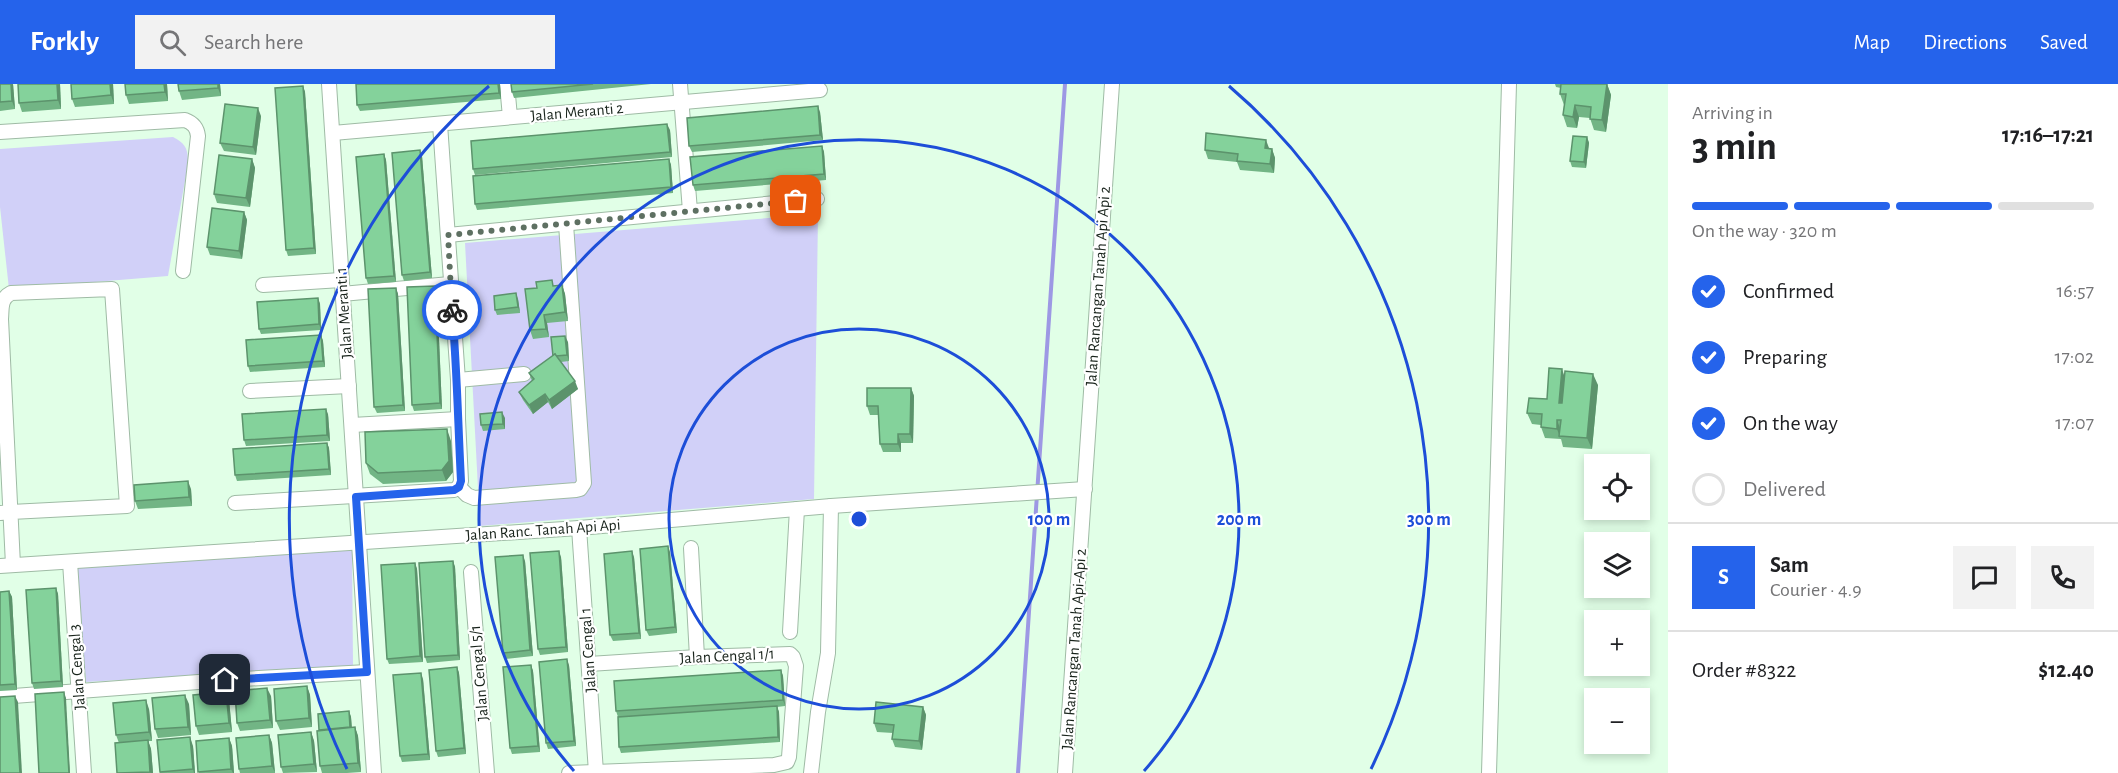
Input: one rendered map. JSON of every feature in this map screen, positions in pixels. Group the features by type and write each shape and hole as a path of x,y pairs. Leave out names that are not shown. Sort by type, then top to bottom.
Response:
{"street":[{"name":"Jalan Meranti 1","path":"329,84 374,773"},
{"path":"507,84 510,117"},
{"path":"680,84 690,211"},
{"name":"Jalan Rancangan Tanah Api Api 2","path":"1085,489 1112,84"},
{"path":"1489,773 1509,84"},
{"name":"Jalan Meranti 2","path":"333,133 820,90"},
{"path":"0,132 185,120 190,122 197,130 198,136 183,271"},
{"path":"235,502 356,497 454,490 459,487 461,481 458,380 440,124"},
{"path":"448,235 818,198"},
{"path":"459,487 474,498 576,490 583,486 566,224"},
{"path":"263,285 341,280"},
{"path":"342,294 450,284"},
{"path":"5,513 127,506 112,289 11,293 2,301 5,513 7,566"},
{"path":"458,380 524,374"},
{"path":"250,391 349,386"},
{"path":"351,425 458,419"},
{"name":"Jalan Ranc. Tanah Api Api","path":"7,566 579,528 831,506 1085,489"},
{"name":"Jalan Rancangan Tanah Api-Api 2","path":"1065,773 1085,489"},
{"path":"811,773 828,653 831,506"},
{"path":"790,632 797,509"},
{"name":"Jalan Cengal 1","path":"579,528 596,772"},
{"path":"691,548 697,657"},
{"name":"Jalan Cengal 3","path":"70,562 84,773"},
{"name":"Jalan Cengal 5/1","path":"471,572 487,773"},
{"name":"Jalan Cengal 1/1","path":"589,664 786,653 793,657 796,666 790,751 787,762 774,765 596,772"},
{"path":"0,697 367,672"},
{"path":"569,773 596,772"}],"shaded area":[{"path":"173,137 185,148 188,164 168,276 9,289 0,207 0,149"},
{"path":"818,214 814,499 480,526 465,243"},
{"path":"352,547 353,666 86,682 76,567"}],"building":[{"path":"0,84 11,84 12,101 0,102"},
{"path":"18,84 57,84 58,100 19,103"},
{"path":"71,84 110,84 111,95 72,99"},
{"path":"125,84 164,84 165,92 126,95"},
{"path":"178,84 218,84 218,88 179,91"},
{"path":"356,84 498,84 499,93 357,105"},
{"path":"511,84 593,84 512,92"},
{"path":"1561,84 1607,84 1602,120 1590,119 1591,107 1575,105 1573,117 1563,115 1566,94 1560,94"},
{"path":"303,86 314,248 286,250 275,88"},
{"path":"225,104 258,108 253,147 220,143"},
{"path":"818,106 820,135 689,146 687,118"},
{"path":"667,124 670,152 473,169 471,141"},
{"path":"1206,133 1266,140 1265,148 1272,149 1270,164 1237,161 1238,154 1205,150"},
{"path":"1573,136 1587,137 1584,162 1570,161"},
{"path":"822,146 824,174 693,185 690,157"},
{"path":"420,150 430,272 402,275 392,153"},
{"path":"384,154 394,276 366,278 356,157"},
{"path":"219,155 252,159 246,198 214,194"},
{"path":"669,159 671,187 475,204 473,176"},
{"path":"212,208 244,212 239,251 207,247"},
{"path":"552,280 553,286 562,285 565,312 544,315 546,329 530,330 525,289 537,288 536,282"},
{"path":"435,286 440,403 412,405 407,287"},
{"path":"396,288 403,405 374,407 368,289"},
{"path":"516,293 518,307 495,310 494,296"},
{"path":"318,298 319,324 259,329 257,302"},
{"path":"321,335 323,361 248,366 246,340"},
{"path":"565,336 567,355 556,356 555,354 553,356 551,337"},
{"path":"555,354 575,381 549,400 545,394 529,405 519,392 534,379 529,373"},
{"path":"1549,368 1562,369 1559,403 1562,403 1565,371 1593,374 1587,438 1559,436 1561,420 1557,420 1557,429 1541,427 1542,414 1527,413 1529,398 1547,399"},
{"path":"867,388 911,388 910,434 898,434 898,444 880,444 878,406 867,406"},
{"path":"326,409 327,435 244,440 242,414"},
{"path":"502,412 503,424 481,425 480,414"},
{"path":"447,429 449,461 442,470 378,473 366,463 365,432"},
{"path":"327,443 329,469 235,475 233,449"},
{"path":"188,481 189,497 135,501 134,485"},
{"path":"668,546 675,627 646,630 640,549"},
{"path":"559,551 566,647 538,649 530,553"},
{"path":"632,551 639,633 610,635 604,554"},
{"path":"523,555 530,650 503,653 495,557"},
{"path":"453,561 458,655 425,657 419,563"},
{"path":"415,563 420,656 387,659 381,565"},
{"path":"56,588 61,681 32,683 26,590"},
{"path":"9,591 15,684 0,685 0,592"},
{"path":"567,659 574,741 546,743 539,662"},
{"path":"531,665 538,746 510,748 503,667"},
{"path":"457,667 464,748 436,751 429,670"},
{"path":"781,670 783,700 616,711 614,681"},
{"path":"421,673 428,754 400,756 393,675"},
{"path":"307,686 309,718 276,721 274,689"},
{"path":"267,688 270,720 237,723 235,691"},
{"path":"64,692 69,773 39,773 35,694"},
{"path":"226,692 229,723 196,726 193,695"},
{"path":"185,695 188,727 155,729 152,698"},
{"path":"15,696 20,773 0,773 0,697"},
{"path":"146,700 149,732 116,735 113,703"},
{"path":"876,702 923,707 919,741 892,739 894,725 874,723"},
{"path":"777,706 778,737 619,747 618,717"},
{"path":"349,711 350,727 319,730 318,714"},
{"path":"355,727 358,763 320,766 317,731"},
{"path":"311,732 314,764 281,767 278,735"},
{"path":"269,735 272,766 239,769 236,738"},
{"path":"190,737 193,769 160,772 157,740"},
{"path":"229,738 231,769 198,772 196,741"},
{"path":"148,740 150,772 117,773 115,743"}],"waterway":[{"path":"1018,773 1065,84"}],"way so far":[{"path":"452,310 448,235 796,201"}],"route":[{"path":"225,680 367,672 356,497 454,490 459,487 461,481 458,380 452,310"}]}
